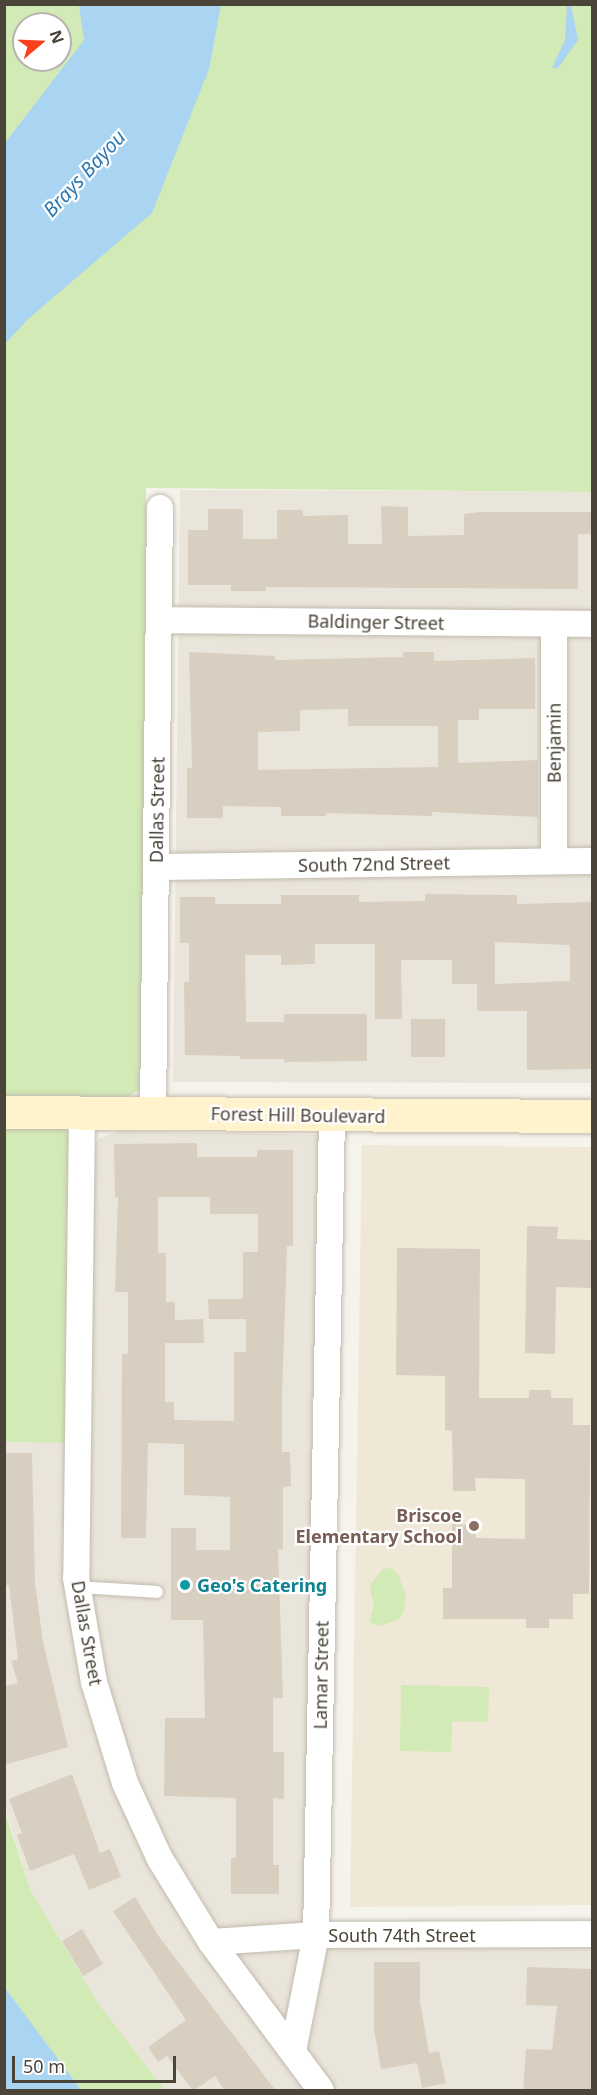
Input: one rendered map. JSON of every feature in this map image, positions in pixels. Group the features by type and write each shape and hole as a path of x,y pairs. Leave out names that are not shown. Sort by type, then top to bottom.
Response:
{"street":[{"name":"Dallas Street","path":"153,1113 160,508"},
{"name":"Baldinger Street","path":"159,620 592,624"},
{"name":"Benjamin","path":"554,624 554,861"},
{"name":"South 72nd Street","path":"156,867 592,861"},
{"name":"Forest Hill Boulevard","path":"15,1112 332,1117 592,1116"},
{"name":"Dallas Street","path":"82,1113 78,1587 94,1682 125,1783 160,1859 211,1942 321,2091"},
{"name":"Lamar Street","path":"293,2051 316,1935 332,1117"},
{"name":"South 74th Street","path":"211,1942 316,1935 592,1934"}],"lane":[{"path":"78,1587 157,1592"}],"shaded area":[{"path":"180,490 592,492 592,1083 173,1082"},
{"path":"120,1131 324,1135 310,1810 301,1942 592,1942 592,2090 165,2090 98,2003 30,1889 5,1809 4,1442 69,1443 94,1147 99,1138"},
{"name":"Briscoe Elementary School","path":"362,1145 592,1147 592,1905 350,1907"}],"green space":[{"path":"4,5 592,5 592,492 146,488 146,1073 143,1088 124,1099 5,1097"},
{"path":"4,1123 62,1125 71,1138 69,1443 5,1442"},
{"path":"384,1568 393,1569 399,1576 406,1597 404,1612 397,1620 379,1626 369,1622 374,1606 370,1590 372,1582"},
{"path":"401,1685 489,1687 488,1722 452,1721 451,1752 400,1751"},
{"path":"4,1809 30,1889 98,2003 165,2090 5,2090"}],"water":[{"name":"Brays Bayou","path":"79,5 221,5 209,69 152,213 28,319 5,344 5,143 59,72 72,72 72,56 84,40"},
{"path":"567,5 571,5 578,40 558,68 552,68 565,40"},
{"path":"5,1988 81,2090 5,2090"}],"building":[{"path":"381,506 408,507 408,536 464,535 464,514 592,512 592,534 578,534 578,589 266,587 266,591 231,591 231,585 188,585 188,530 208,530 208,509 243,509 243,539 277,539 277,510 303,510 303,516 348,515 348,544 382,544"},
{"path":"189,652 275,656 275,660 403,657 403,652 434,652 434,661 535,658 535,709 479,709 479,720 458,720 458,763 538,760 538,817 432,812 432,816 326,813 326,816 281,816 281,807 223,806 223,818 187,818 187,768 192,768","holes":["348,709 348,726 438,726 438,767 258,770 258,732 300,731 300,710"]},
{"path":"425,894 517,895 517,904 592,902 592,1069 527,1070 527,1011 477,1011 477,984 452,984 452,960 401,960 402,1019 375,1019 375,944 315,944 315,964 281,965 281,955 245,955 246,1022 284,1022 284,1014 367,1014 367,1061 284,1062 284,1059 185,1055 184,982 189,982 189,943 180,943 180,897 215,897 215,904 281,904 281,895 359,895 359,902 425,901","holes":["495,942 570,945 570,981 495,984"]},
{"path":"411,1019 445,1019 445,1057 411,1057"},
{"path":"197,1143 197,1157 257,1157 257,1150 293,1150 293,1246 287,1246 282,1397 282,1452 290,1452 291,1486 283,1487 283,1549 278,1549 283,1698 273,1698 273,1752 284,1752 284,1799 273,1798 273,1865 279,1865 279,1894 231,1894 231,1858 236,1858 236,1798 164,1796 165,1718 205,1718 203,1620 171,1620 171,1528 196,1528 196,1550 230,1550 230,1497 184,1495 184,1444 148,1443 146,1538 121,1538 122,1354 128,1354 128,1292 115,1292 118,1197 115,1197 114,1144","holes":["158,1197 210,1197 210,1214 258,1214 258,1252 243,1252 243,1299 208,1299 209,1319 246,1319 246,1352 234,1352 234,1421 174,1420 174,1402 165,1402 165,1343 204,1343 203,1319 175,1320 175,1302 166,1302 166,1253 158,1253"]},
{"path":"527,1226 558,1227 557,1239 592,1240 592,1288 556,1287 555,1354 525,1353"},
{"path":"397,1248 480,1249 479,1398 529,1398 529,1390 551,1390 551,1398 573,1398 573,1425 590,1425 589,1594 573,1594 573,1619 549,1619 549,1628 526,1628 526,1619 443,1619 443,1588 452,1588 452,1524 476,1525 476,1538 525,1539 525,1479 475,1478 476,1491 453,1491 452,1431 445,1430 445,1376 396,1375"},
{"path":"4,1453 32,1453 35,1583 43,1642 68,1747 4,1765 4,1686 18,1683 11,1661 18,1659 9,1585 4,1585"},
{"path":"72,1774 100,1853 110,1849 121,1877 89,1890 74,1854 30,1871 17,1835 22,1833 9,1799"},
{"path":"135,1897 160,1938 276,2091 225,2091 215,2076 193,2091 167,2056 158,2062 148,2047 186,2020 113,1911"},
{"path":"82,1929 103,1964 83,1976 62,1941"},
{"path":"374,1962 420,1962 420,2002 429,2053 439,2051 446,2083 422,2088 417,2063 381,2069 374,2029"},
{"path":"527,1967 592,1969 592,2091 523,2091 526,2049 552,2050 557,2006 526,2005"}],"place":[{"name":"Briscoe Elementary School","path":"474,1526"},
{"name":"Geo's Catering","path":"185,1585"}]}
